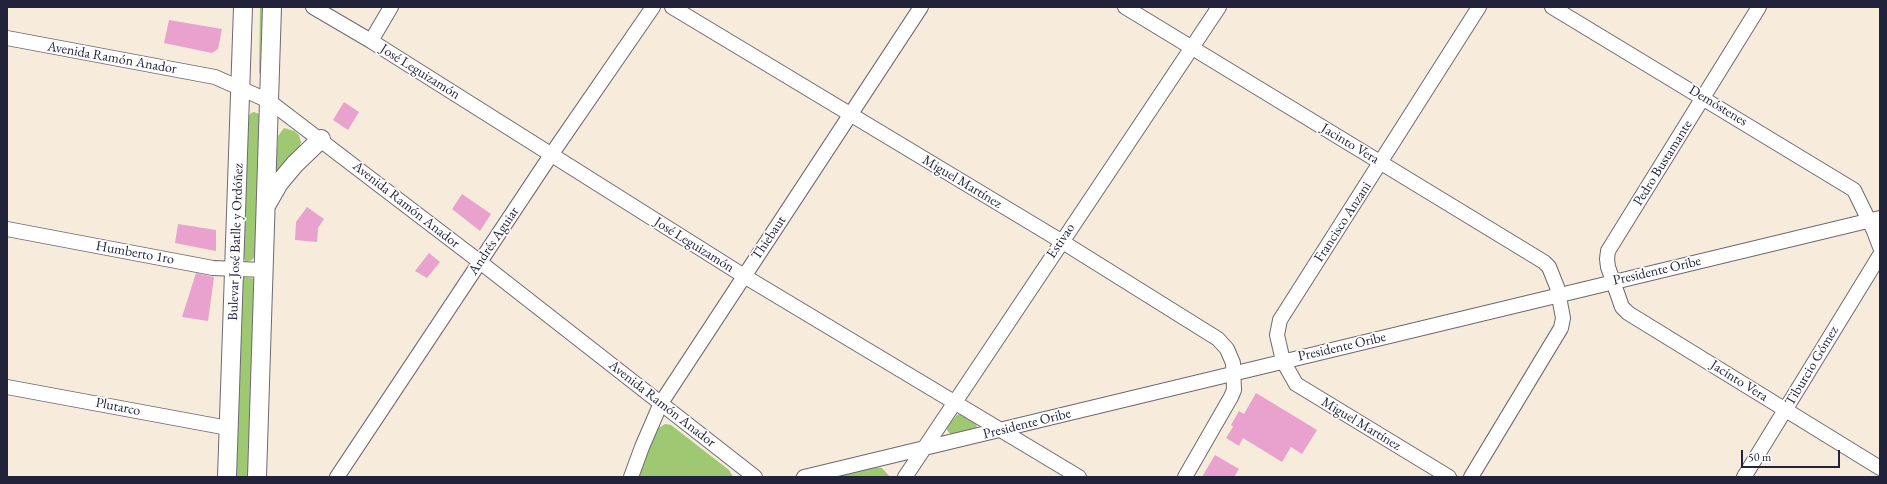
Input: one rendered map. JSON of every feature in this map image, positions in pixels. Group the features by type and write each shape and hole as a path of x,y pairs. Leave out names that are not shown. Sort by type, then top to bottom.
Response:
{"main road":[{"name":"Bulevar José Batlle y Ordóñez","path":"227,477 242,88 243,7"},
{"name":"Bulevar José Batlle y Ordóñez","path":"257,477 267,205 272,7"},
{"path":"267,205 279,183 295,164 321,139"}],"street":[{"name":"José Leguizamón","path":"313,7 371,41 744,276 1079,477"},
{"path":"371,41 391,7"},
{"name":"Andrés Aguiar","path":"337,477 551,155 653,7"},
{"name":"Miguel Martínez","path":"672,7 1061,241 1218,339 1227,349 1233,363 1234,373"},
{"name":"Thiebaut","path":"631,477 661,403 921,7"},
{"name":"Jacinto Vera","path":"1125,7 1544,262 1551,272 1558,295"},
{"name":"Estivao","path":"905,477 1061,241 1219,7"},
{"name":"Francisco Anzani","path":"1282,361 1278,343 1280,320 1381,164 1479,7"},
{"name":"Demóstenes","path":"1552,7 1854,190 1874,219"},
{"name":"Pedro Bustamante","path":"1613,281 1607,259 1608,251 1759,7"},
{"name":"Avenida Ramón Anador","path":"7,38 215,77 269,101 321,139 480,262 755,477"},
{"path":"1874,219 1874,231 1880,247"},
{"name":"Presidente Oribe","path":"804,477 1002,431 1282,361 1874,219"},
{"name":"Humberto 1ro","path":"7,230 213,268 264,270"},
{"name":"Tiburcio Gómez","path":"1744,477 1880,255"},
{"name":"Jacinto Vera","path":"1613,281 1622,307 1628,313 1880,468"},
{"path":"1471,477 1561,328 1563,318 1558,295"},
{"name":"Miguel Martínez","path":"1282,361 1296,384 1304,390 1449,477"},
{"path":"1185,477 1231,398 1235,385 1234,373"},
{"name":"Plutarco","path":"7,387 228,428"}],"green space":[{"path":"260,7 263,7 261,74 259,73"},
{"path":"254,112 259,114 255,256 252,260 246,262 243,256 248,117"},
{"path":"284,128 294,131 299,135 301,142 299,148 279,172 276,168 278,136"},
{"path":"243,277 255,279 248,477 236,477"},
{"path":"960,414 976,423 977,427 974,430 951,435 947,430 947,427 957,415"},
{"path":"665,424 671,425 729,470 733,477 639,477 655,430"},
{"path":"873,467 882,468 890,477 836,477"}],"building":[{"path":"169,20 222,29 218,49 212,53 164,43"},
{"path":"344,102 359,112 348,130 333,120"},
{"path":"462,194 491,214 480,231 452,209"},
{"path":"307,207 324,219 318,228 317,242 295,240 296,222"},
{"path":"178,224 216,230 216,251 175,243"},
{"path":"429,253 440,262 427,278 415,271"},
{"path":"196,273 214,277 208,321 182,317"},
{"path":"1256,393 1317,430 1302,454 1291,447 1282,462 1243,438 1239,446 1226,438 1233,427 1231,425 1239,411 1244,414"},
{"path":"1215,455 1239,469 1234,477 1202,477"}]}
